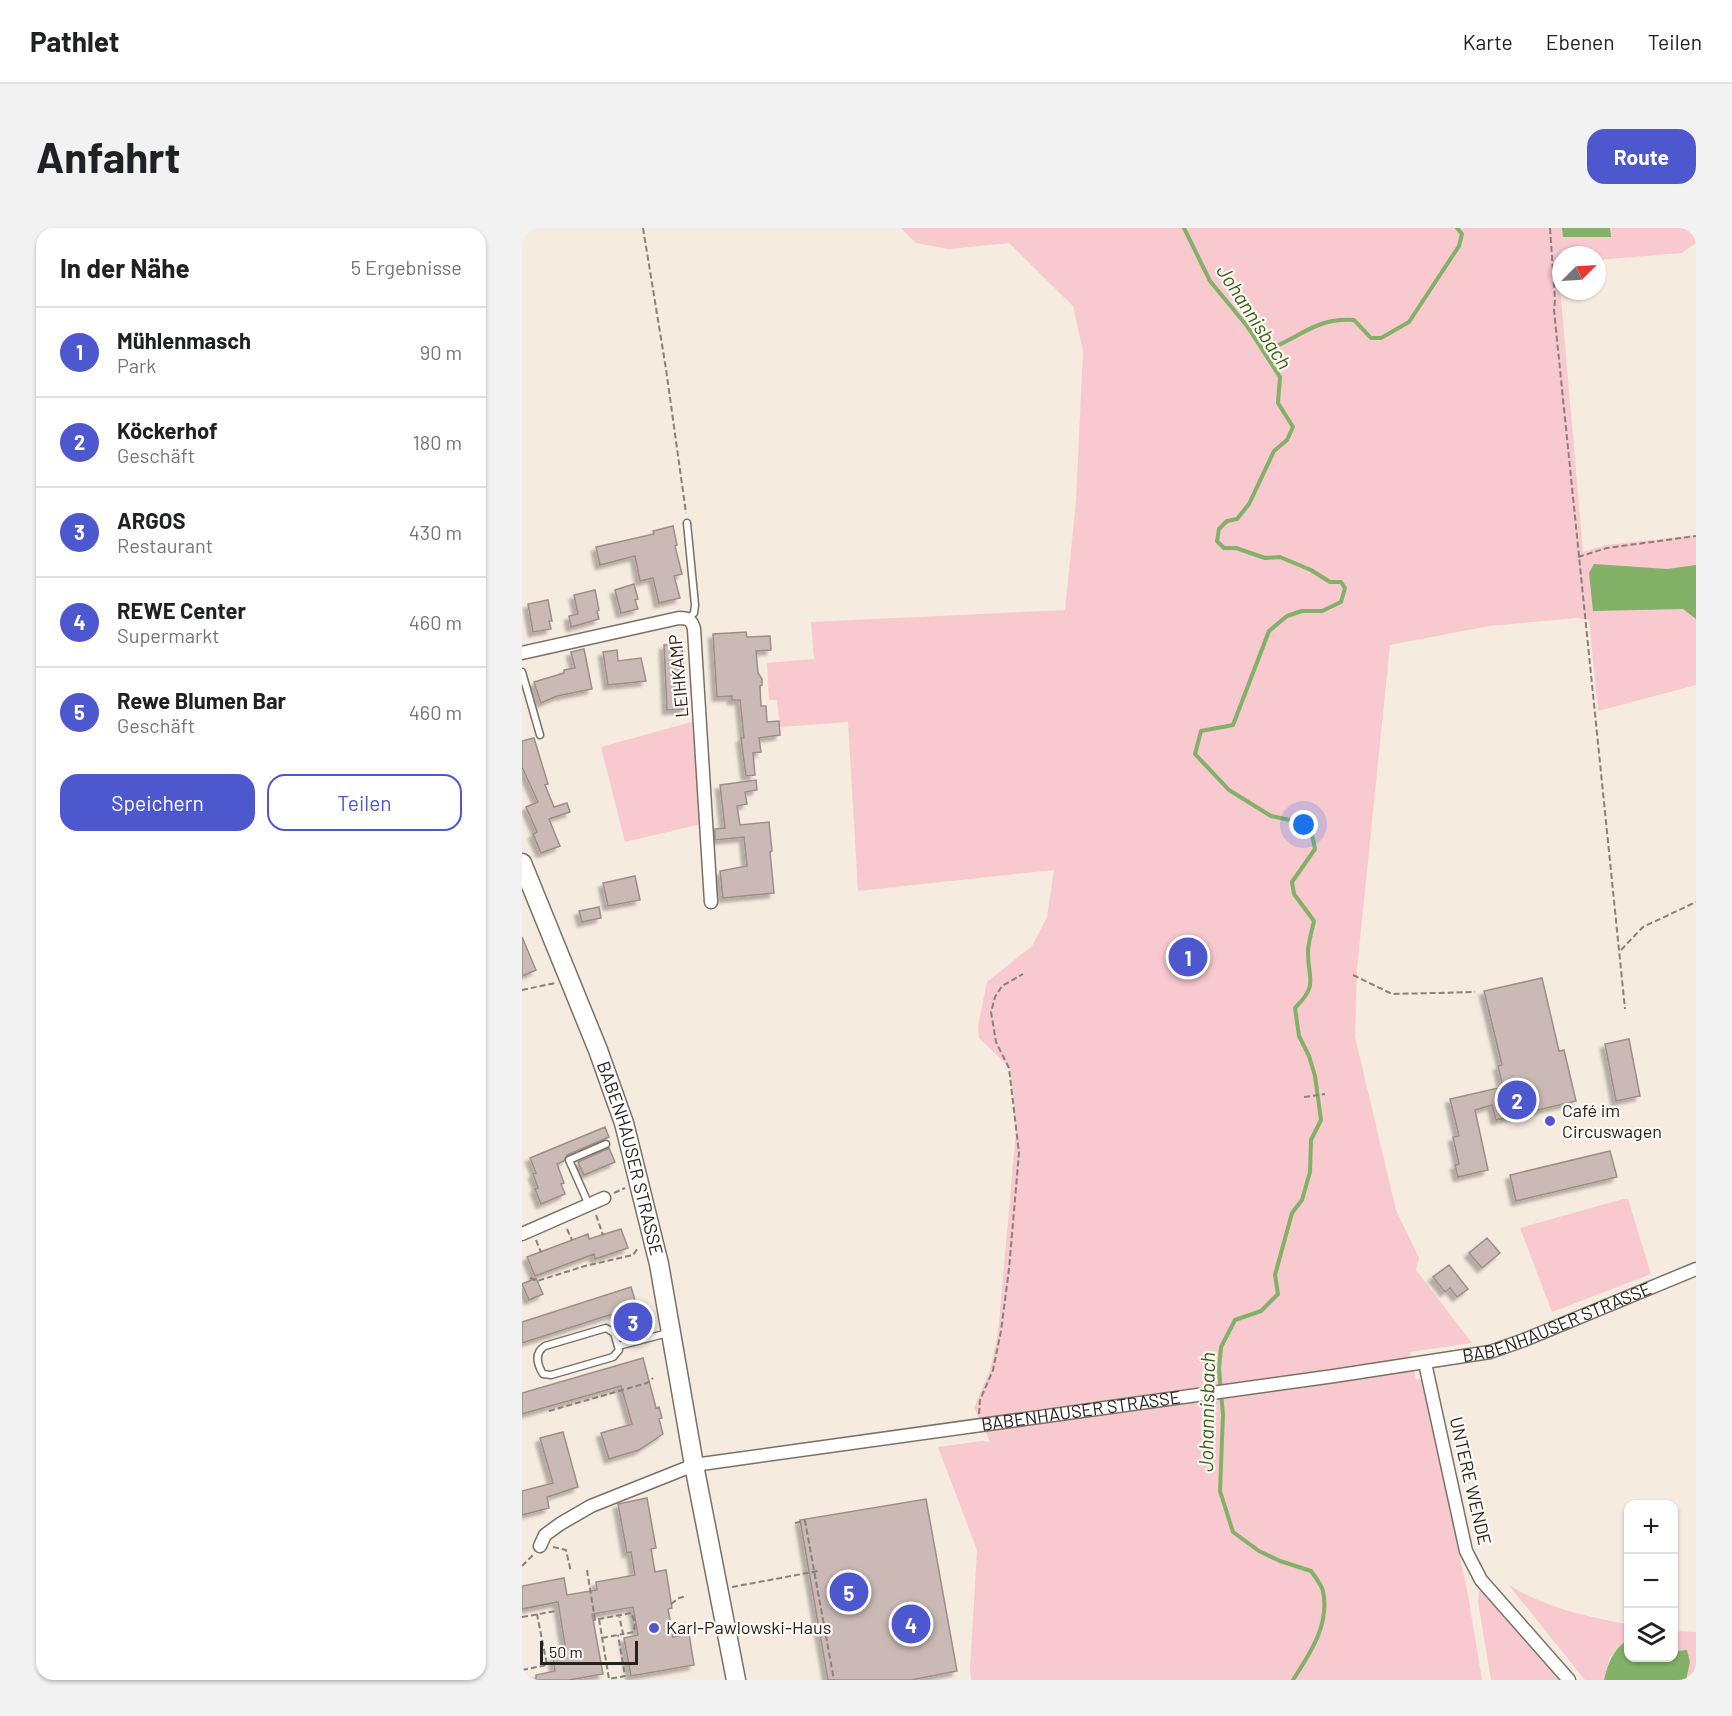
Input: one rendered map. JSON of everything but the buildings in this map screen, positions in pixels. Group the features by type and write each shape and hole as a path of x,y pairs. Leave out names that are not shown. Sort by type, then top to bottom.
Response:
{"main road":[{"name":"BABENHAUSER STRASSE","path":"522,863 570,980 624,1123 659,1264 694,1465"},
{"path":"694,1465 736,1680"}],"street":[{"name":"LEIHKAMP","path":"522,653 679,618 688,619 693,625 711,902"},
{"path":"522,1234 595,1202"},
{"name":"BABENHAUSER STRASSE","path":"540,1546 545,1535 591,1506 694,1465 1490,1352 1696,1269"},
{"name":"UNTERE WENDE","path":"1425,1363 1466,1551 1473,1568 1480,1580 1569,1680"}],"lane":[{"path":"687,523 695,605 694,613 688,619"},
{"path":"522,672 540,735"},
{"path":"595,1202 569,1160 606,1144"},
{"path":"606,1328 614,1333 618,1346 619,1350 613,1357 551,1375 543,1374 537,1356 539,1349 545,1346 606,1328"},
{"path":"618,1346 672,1332"}],"path":[{"path":"643,228 687,523"},
{"path":"1550,228 1554,310 1625,1009"},
{"path":"1578,557 1607,548 1696,536"},
{"path":"1620,950 1643,927 1696,902"},
{"path":"979,1425 980,1400 993,1370 1001,1331 1019,1153 1009,1068 996,1042 991,1012 995,997 1002,986 1023,974"},
{"path":"1353,975 1392,994 1476,992"},
{"path":"522,990 570,980"},
{"path":"1304,1097 1325,1094"},
{"path":"603,1234 595,1202 631,1185"},
{"path":"530,1278 537,1281 585,1266 633,1255 639,1249 636,1241"},
{"path":"549,1411 647,1383 653,1378"},
{"path":"795,1522 805,1521 813,1553 834,1680"},
{"path":"587,1570 595,1620 631,1613 635,1622 634,1632 602,1638"},
{"path":"718,1590 816,1571"},
{"path":"671,1604 687,1596"},
{"path":"522,1617 556,1611"},
{"path":"522,1670 546,1665 537,1614"},
{"path":"619,1615 622,1634"},
{"path":"599,1619 609,1679 625,1676 618,1635"}],"shaded area":[{"path":"901,228 1696,228 1696,243 1682,253 1606,259 1606,246 1552,246 1552,300 1561,300 1583,552 1606,545 1696,535 1696,685 1598,711 1589,620 1577,618 1489,626 1390,645 1357,969 1355,1037 1396,1210 1419,1258 1416,1270 1472,1343 1410,1352 1416,1380 1421,1379 1468,1595 1482,1680 971,1680 977,1550 938,1447 990,1442 974,1408 990,1370 998,1333 1016,1131 1010,1068 979,1038 978,1026 987,982 1032,946 1047,917 1054,870 858,891 848,722 780,727 777,700 769,700 767,663 814,659 811,622 1065,610 1076,501 1083,351 1073,306 1009,243 948,249 916,243"},
{"path":"1562,228 1610,228 1611,237 1563,237"},
{"path":"1594,564 1667,569 1696,565 1696,619 1683,609 1593,611 1589,573"},
{"path":"695,721 701,824 625,842 601,747"},
{"path":"1628,1199 1651,1274 1552,1312 1520,1228"},
{"path":"1508,1584 1550,1605 1624,1623 1624,1644 1610,1657 1604,1680 1585,1680"},
{"path":"1483,1589 1561,1680 1491,1680 1478,1602 1479,1591"},
{"path":"1678,1631 1696,1632 1696,1680 1686,1680 1689,1662 1687,1650 1678,1651"},
{"path":"1624,1643 1624,1662 1678,1662 1678,1651 1687,1650 1690,1662 1686,1680 1604,1680 1607,1668 1618,1648"}],"waterway":[{"name":"Johannisbach","path":"1184,228 1210,281 1247,326 1280,377 1278,403 1293,427 1287,440 1274,451 1249,504 1237,519 1227,521 1219,529 1217,541 1224,548 1236,548 1265,558 1280,557 1311,570 1330,582 1341,582 1345,588 1341,602 1322,611 1302,611 1287,616 1269,631 1233,725 1201,731 1195,754 1229,790 1271,816 1290,820 1312,834 1315,849 1292,882 1294,894 1314,921 1308,950 1310,986 1303,1000 1295,1008 1299,1036 1309,1056 1315,1076 1321,1120 1311,1140 1310,1172 1302,1200 1292,1213 1275,1275 1278,1294 1261,1311 1235,1320 1221,1347 1219,1369 1223,1415 1220,1491 1233,1532 1259,1551 1311,1571 1323,1591 1324,1615 1321,1627 1312,1649 1293,1680"},
{"path":"1264,351 1328,322 1354,320 1371,338 1381,338 1409,322 1459,246 1462,234 1457,228"}],"place":[{"name":"Mühlenmasch","path":"1188,957"},
{"name":"Köckerhof","path":"1517,1100"},
{"name":"Café im Circuswagen","path":"1550,1121"},
{"name":"ARGOS","path":"633,1322"},
{"name":"Rewe Blumen Bar","path":"849,1592"},
{"name":"REWE Center","path":"911,1624"},
{"name":"Karl-Pawlowski-Haus","path":"654,1628"}]}
